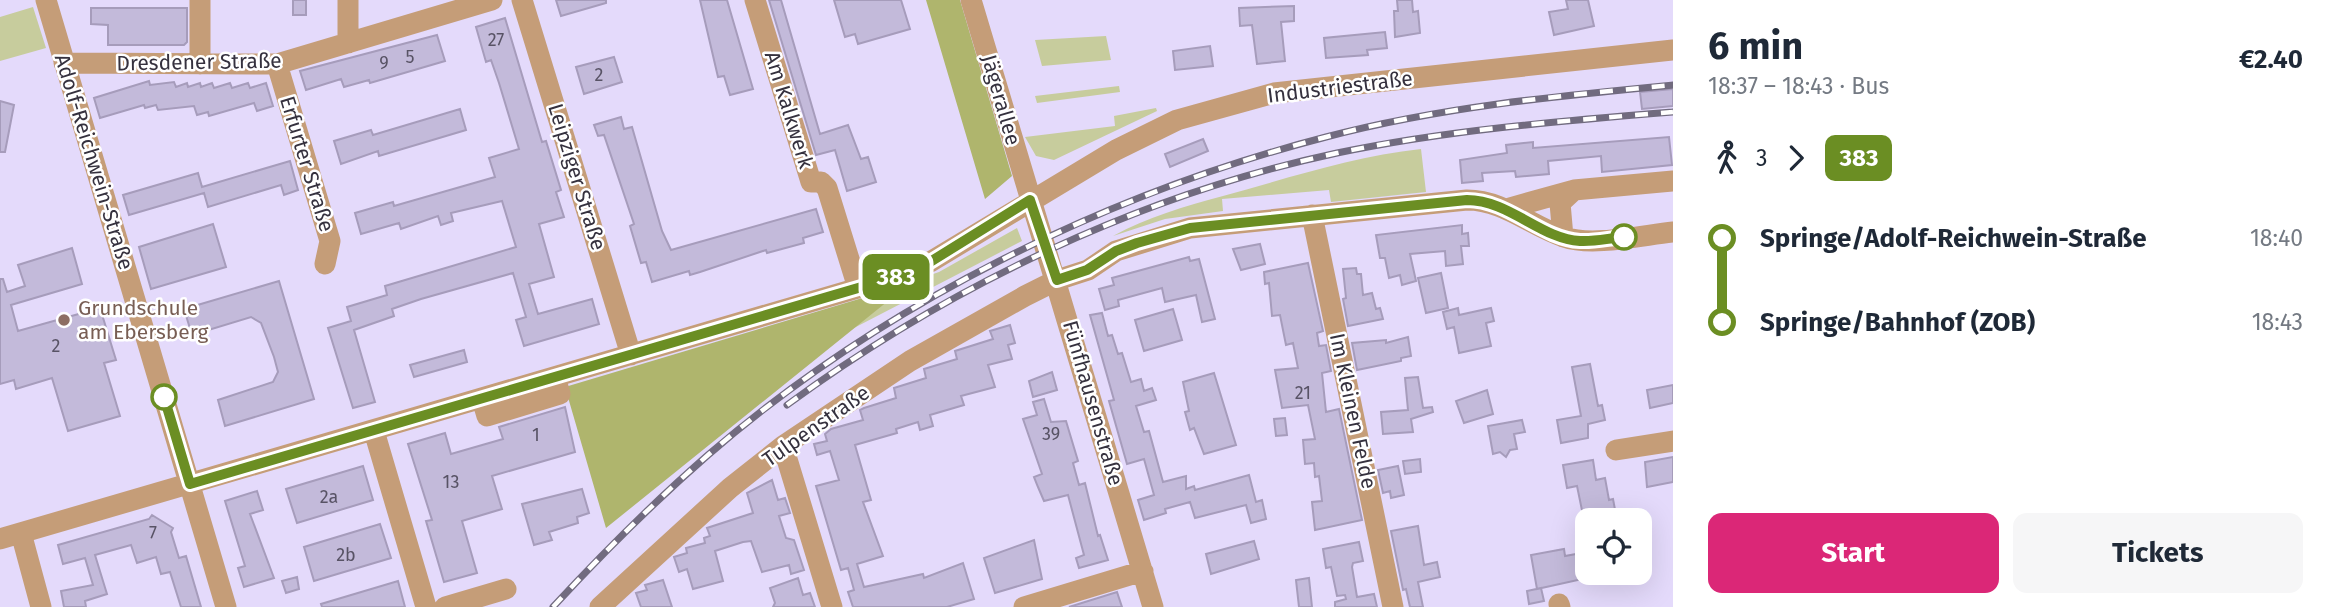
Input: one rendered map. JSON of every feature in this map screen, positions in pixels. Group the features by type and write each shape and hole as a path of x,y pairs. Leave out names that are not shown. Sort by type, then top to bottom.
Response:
{"street":[{"name":"Adolf-Reichwein-Straße","path":"46,0 226,607"},
{"path":"200,0 200,64"},
{"path":"348,0 348,43"},
{"name":"Dresdener Straße","path":"64,63 277,64 492,0"},
{"name":"Leipziger Straße","path":"522,0 631,355"},
{"name":"Am Kalkwerk","path":"755,0 811,181 821,182 827,188 858,288"},
{"name":"Jägerallee","path":"971,0 1030,200"},
{"name":"Industriestraße","path":"1030,200 1116,150 1177,120 1274,93 1673,50"},
{"name":"Erfurter Straße","path":"277,64 330,241 325,264"},
{"path":"1506,209 1574,190 1673,181"},
{"path":"1574,190 1560,203 1563,237 1579,241 1673,232"},
{"path":"0,539 858,288 921,267 1030,200"},
{"name":"Fünfhausenstraße","path":"1030,200 1057,280 1153,607"},
{"name":"Tulpenstraße","path":"600,607 619,599 706,507 783,446 910,361 1057,280 1087,270 1116,251 1159,235 1190,228 1467,200 1506,209 1563,237"},
{"name":"Im Kleinen Felde","path":"1312,215 1393,607"},
{"path":"374,431 426,607"},
{"path":"1616,450 1673,441"},
{"path":"783,446 832,607"},
{"path":"21,533 41,607"},
{"path":"1024,607 1143,571"},
{"path":"445,607 506,589"}],"green space":[{"path":"926,0 960,0 1012,176 985,199"},
{"path":"33,7 46,48 0,61 0,17"},
{"path":"1106,36 1111,60 1042,66 1035,40"},
{"path":"1119,86 1120,92 1037,103 1035,96"},
{"path":"1156,108 1157,111 1054,160 1036,156 1025,137 1115,126 1114,116"},
{"path":"1421,149 1426,192 1331,202 1329,190 1222,199 1223,211 1165,219 1113,236 1181,208 1297,175 1346,162"},
{"path":"1017,228 1022,241 852,329 887,301 869,296 939,272"},
{"path":"869,296 888,301 606,528 565,387"}],"building":[{"path":"293,0 306,0 306,15 293,15"},
{"path":"556,0 606,0 606,3 561,16"},
{"path":"700,0 727,0 753,89 730,95 724,76 718,77"},
{"path":"769,0 781,0 820,134 848,125 861,159 868,157 876,182 847,191 835,150 816,155"},
{"path":"834,0 901,0 910,29 858,44 855,34 845,37"},
{"path":"1397,0 1412,0 1413,12 1418,11 1420,33 1395,37 1394,11 1398,11"},
{"path":"1566,0 1588,0 1594,26 1554,35 1549,12 1568,9"},
{"path":"1294,6 1294,21 1281,22 1285,61 1257,64 1252,25 1240,26 1239,8"},
{"path":"91,8 187,8 187,42 184,45 108,45 108,25 91,24"},
{"path":"505,18 542,142 546,141 561,190 556,192 564,217 539,224 554,277 529,284 538,314 592,299 599,324 524,346 516,320 526,317 513,273 421,299 392,309 394,316 354,330 375,402 353,408 328,328 351,321 347,307 387,295 385,286 516,247 502,201 451,213 453,221 441,225 438,216 401,229 399,223 361,234 355,213 393,202 394,206 495,177 489,158 519,149 491,60 486,62 476,27"},
{"path":"1385,32 1387,48 1367,50 1368,55 1326,58 1324,38"},
{"path":"437,35 445,61 370,83 369,80 344,87 341,79 306,90 300,71"},
{"path":"1210,46 1213,66 1175,70 1173,51"},
{"path":"614,57 622,82 584,94 576,67"},
{"path":"149,81 150,85 174,82 176,87 187,83 188,87 200,83 201,87 212,83 214,88 230,83 232,88 248,83 250,88 266,83 273,106 257,111 254,103 209,116 208,112 197,115 194,106 158,110 156,105 145,108 144,105 100,118 94,98"},
{"path":"1673,89 1673,106 1642,109 1640,92"},
{"path":"0,101 14,105 5,152 0,152"},
{"path":"460,109 466,130 379,156 378,151 341,164 334,141 371,130 373,135"},
{"path":"621,117 624,129 632,127 662,231 671,250 816,209 823,232 803,238 804,243 767,253 766,250 690,275 689,271 652,282 646,262 641,263 630,226 634,224 604,135 598,136 594,125"},
{"path":"1669,137 1672,165 1602,172 1601,156 1548,161 1549,174 1516,177 1515,171 1482,173 1483,181 1462,183 1460,160 1507,153 1506,145 1533,142 1533,148"},
{"path":"1203,139 1208,151 1170,167 1165,154"},
{"path":"290,161 298,190 284,195 281,185 208,207 204,193 129,215 123,195 198,173 202,187"},
{"path":"213,224 226,267 151,289 139,247"},
{"path":"1462,225 1462,234 1468,233 1469,246 1461,246 1463,264 1446,266 1445,251 1410,254 1416,281 1402,285 1400,275 1389,278 1385,258 1380,258 1376,235"},
{"path":"1260,244 1265,264 1241,270 1233,249"},
{"path":"72,248 82,284 11,305 18,331 100,308 116,360 104,363 120,416 68,431 52,378 16,389 14,380 0,384 0,279 3,279 7,292 25,286 18,265"},
{"path":"1189,257 1190,261 1199,259 1215,319 1202,322 1196,295 1165,302 1162,288 1118,300 1119,306 1105,310 1099,289 1114,285 1112,278"},
{"path":"1308,263 1323,331 1317,333 1319,346 1326,345 1331,371 1322,373 1326,412 1339,409 1362,520 1315,530 1312,502 1322,501 1319,476 1315,477 1314,463 1305,464 1303,440 1315,439 1308,405 1282,408 1275,370 1298,368 1293,343 1286,345 1280,315 1272,316 1269,283 1265,284 1264,272"},
{"path":"1356,268 1357,274 1361,274 1363,295 1372,293 1376,309 1380,308 1383,319 1348,326 1343,299 1346,298 1343,269"},
{"path":"1441,273 1448,308 1426,313 1418,278"},
{"path":"279,281 314,399 225,426 218,400 273,382 278,372 274,357 261,323 251,317 192,335 184,309"},
{"path":"1458,308 1459,315 1491,308 1494,321 1486,323 1491,346 1459,353 1454,327 1447,329 1443,312"},
{"path":"1173,309 1182,340 1144,351 1135,320"},
{"path":"1102,313 1108,336 1112,335 1118,354 1122,353 1131,382 1141,379 1144,391 1152,388 1156,400 1136,406 1144,432 1149,431 1163,482 1186,476 1186,489 1194,486 1195,490 1249,475 1256,502 1262,500 1266,519 1251,523 1246,505 1195,518 1190,502 1165,509 1166,513 1144,520 1138,500 1154,495 1144,459 1127,464 1109,401 1114,400 1090,315"},
{"path":"1010,325 1015,343 1008,345 1012,359 988,365 995,387 961,396 964,405 930,415 933,426 920,430 918,422 896,429 897,433 855,445 871,500 863,502 883,556 857,564 864,587 923,574 924,578 963,563 974,599 947,607 853,607 848,592 854,590 848,568 841,570 816,486 839,480 830,451 817,455 814,444 827,441 825,434 831,429 863,420 860,410 896,398 894,388 926,378 924,369 957,359 955,351 993,339 990,331"},
{"path":"1408,337 1411,356 1401,358 1401,361 1357,370 1352,343 1386,340 1386,343"},
{"path":"464,350 467,362 414,377 410,365"},
{"path":"1590,364 1598,406 1602,405 1605,420 1588,424 1588,438 1561,443 1557,420 1581,416 1572,367"},
{"path":"1052,372 1057,390 1033,397 1029,381"},
{"path":"1214,373 1236,445 1204,454 1194,428 1190,430 1185,412 1189,411 1183,382"},
{"path":"1418,377 1423,408 1432,407 1433,412 1411,419 1413,432 1383,434 1381,412 1408,410 1405,378"},
{"path":"1673,385 1673,403 1650,408 1647,390"},
{"path":"1487,390 1493,414 1464,423 1456,401"},
{"path":"1044,399 1051,422 1066,421 1078,461 1073,463 1079,485 1085,483 1098,536 1100,535 1108,560 1079,568 1076,558 1084,555 1068,495 1044,501 1034,477 1042,474 1023,419 1037,415 1033,402"},
{"path":"565,407 575,452 492,476 502,509 462,521 477,573 444,582 426,521 432,520 408,444 445,433 451,454 503,439 499,427"},
{"path":"1285,418 1287,435 1276,436 1274,419"},
{"path":"1522,420 1525,432 1514,434 1517,449 1510,450 1506,457 1500,452 1493,454 1488,426"},
{"path":"1673,457 1673,482 1647,487 1645,462"},
{"path":"1420,459 1421,472 1405,474 1403,461"},
{"path":"1593,460 1596,480 1605,478 1609,500 1613,499 1615,508 1582,508 1577,486 1567,488 1563,465"},
{"path":"363,466 373,500 297,523 286,489"},
{"path":"1398,466 1404,495 1391,498 1390,491 1383,493 1378,470"},
{"path":"772,480 778,500 785,498 790,513 779,516 786,538 794,540 804,570 791,574 789,565 762,572 751,541 743,542 715,551 723,581 693,589 687,569 679,572 674,557 687,553 686,548 705,543 704,538 710,536 707,528 753,513 747,493"},
{"path":"582,489 589,513 577,517 578,523 549,532 552,540 534,545 522,504"},
{"path":"257,491 263,510 250,514 274,578 244,587 238,568 245,566 225,501"},
{"path":"152,515 173,528 171,532 179,558 186,556 201,607 181,607 170,572 161,574 156,557 137,563 131,545 95,555 107,594 85,601 86,607 64,607 61,591 93,585 85,558 63,564 58,545 149,519"},
{"path":"380,524 391,558 314,581 304,547"},
{"path":"1418,526 1424,565 1437,562 1440,577 1418,582 1423,607 1410,607 1406,589 1403,590 1391,531"},
{"path":"1034,540 1042,579 995,593 984,558"},
{"path":"1254,541 1259,559 1211,574 1206,554"},
{"path":"1359,542 1363,561 1353,563 1352,567 1357,597 1374,594 1377,607 1335,607 1335,602 1346,599 1345,595 1337,596 1331,567 1326,568 1323,549"},
{"path":"1564,549 1565,556 1575,554 1575,581 1537,589 1531,555"},
{"path":"297,577 299,589 286,593 282,581"},
{"path":"798,578 803,595 810,593 815,607 773,607 775,603 770,588"},
{"path":"1309,578 1312,607 1299,607 1296,580"},
{"path":"663,580 672,607 641,607 636,593 647,590 645,585"},
{"path":"398,581 405,607 322,607 321,604"},
{"path":"1541,588 1544,601 1529,604 1527,591"},
{"path":"1117,592 1122,607 1069,607"}],"railway":[{"path":"553,607 667,492 775,401 846,350 921,303 999,261 1079,223 1243,161 1369,127 1455,110 1673,85"},
{"path":"787,405 914,321 980,284 1049,250 1191,193 1263,171 1378,145 1504,127 1673,112"}],"bus line":[{"name":"383","path":"164,397 190,484 899,276 930,262 970,234 1030,200 1057,280 1087,270 1116,251 1156,236 1190,228 1467,200 1477,200 1506,209 1563,237 1579,241 1624,237"}],"place":[{"name":"Grundschule am Ebersberg","path":"64,320"}]}
